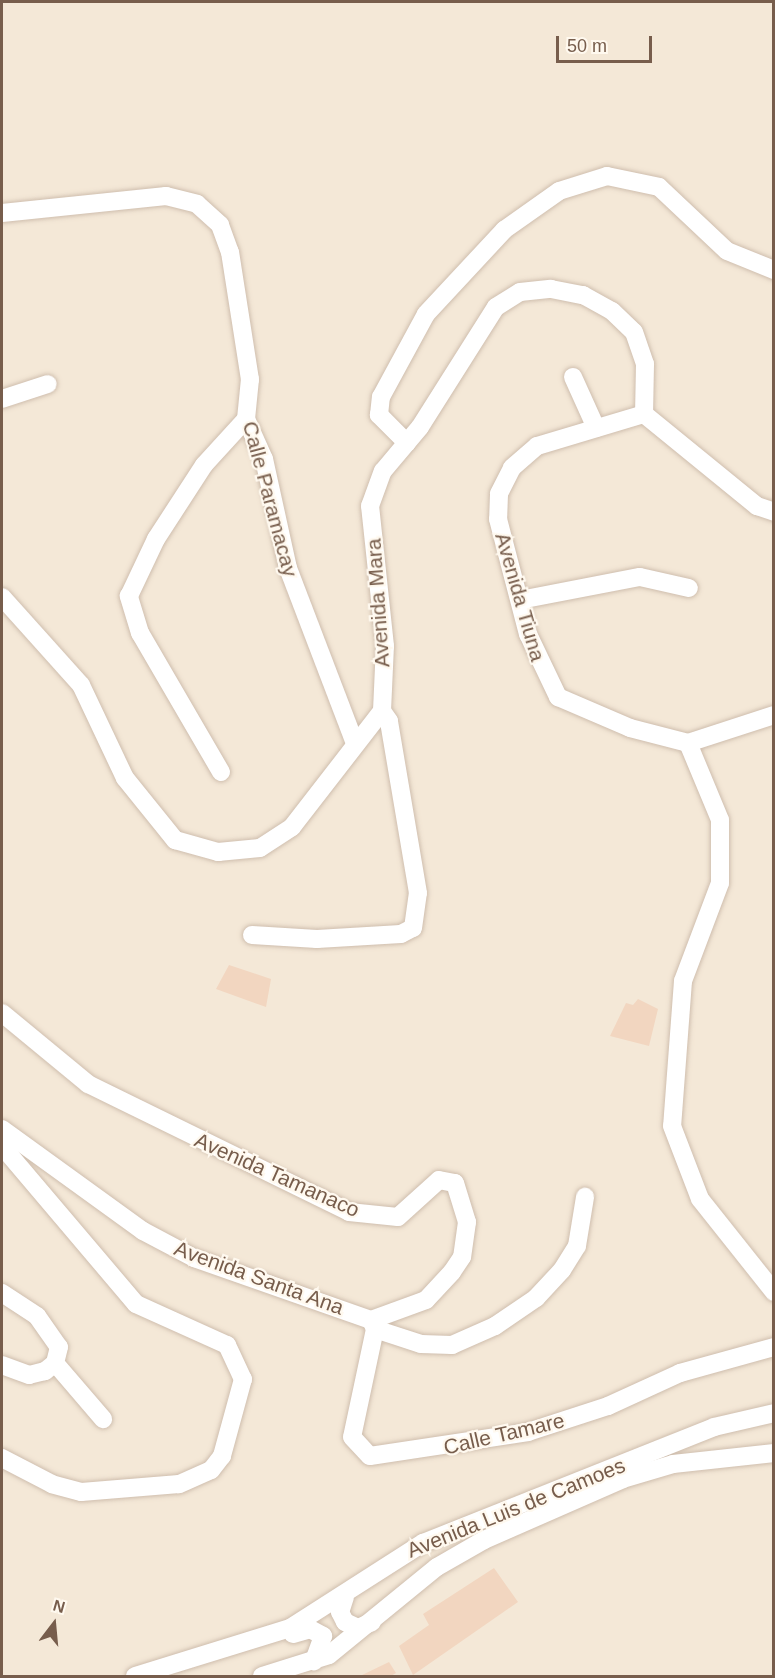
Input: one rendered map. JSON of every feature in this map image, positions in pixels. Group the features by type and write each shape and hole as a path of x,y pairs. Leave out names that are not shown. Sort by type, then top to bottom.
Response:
{"street":[{"path":"406,443 379,415 381,397 426,314 504,230 559,191 607,176 659,187 727,252 774,270"},
{"name":"Calle Paramacay","path":"2,213 166,196 211,213 230,252 250,379 246,419 264,459 288,568 354,741"},
{"name":"Avenida Mara","path":"382,711 385,646 370,506 383,471 406,443 489,316 520,292 550,289 583,295 634,332 645,364 644,414"},
{"path":"573,377 596,428"},
{"path":"2,399 48,384"},
{"path":"644,414 757,506 774,512"},
{"name":"Avenida Tiuna","path":"644,414 537,446 512,468 499,494 498,519 544,677 558,697 630,728 688,743"},
{"path":"221,772 140,633 129,596 156,539 204,465 246,419"},
{"path":"520,600 640,577 690,588"},
{"path":"2,597 81,685 125,777 175,840 219,852 267,844 291,826 354,741 382,711 389,721 418,893 413,928 401,934 317,939 252,935"},
{"path":"774,715 688,743 720,820 723,861 711,914 683,981 672,1126 699,1198 774,1292"},
{"name":"Avenida Tamanaco","path":"2,1013 88,1084 349,1212 398,1216 439,1180 455,1183 466,1222 462,1257 452,1272 426,1300 373,1324"},
{"name":"Avenida Santa Ana","path":"2,1129 143,1231 184,1252 421,1344 452,1345 495,1326 536,1298 562,1270 577,1246 585,1197"},
{"path":"2,1146 136,1304 227,1345 243,1379 222,1456 210,1470 179,1484 81,1492 52,1484 2,1458"},
{"path":"2,1293 52,1332 59,1347 55,1363"},
{"name":"Calle Tamare","path":"373,1324 352,1437 370,1456 528,1432 608,1406 680,1372 774,1347"},
{"path":"2,1365 29,1375 55,1363"},
{"path":"55,1363 103,1419"},
{"name":"Avenida Luis de Camoes","path":"135,1677 244,1645 290,1628 345,1597 423,1543 714,1427 771,1411"},
{"name":"Avenida Luis de Camoes","path":"262,1677 314,1661 373,1621 424,1575 484,1540 623,1479 673,1464 774,1453"},
{"path":"345,1597 339,1612 345,1622 358,1628 373,1621"},
{"path":"244,1645 315,1629 324,1641 314,1661"}],"shaded area":[{"path":"2,2 773,2 773,1676 2,1676"}],"building":[{"path":"229,965 271,979 266,1007 216,989"},
{"path":"638,999 658,1009 649,1046 610,1036 626,1003 633,1005"},
{"path":"494,1568 518,1602 413,1675 399,1646 429,1625 423,1614"},
{"path":"389,1662 396,1673 391,1676 360,1676"}]}
